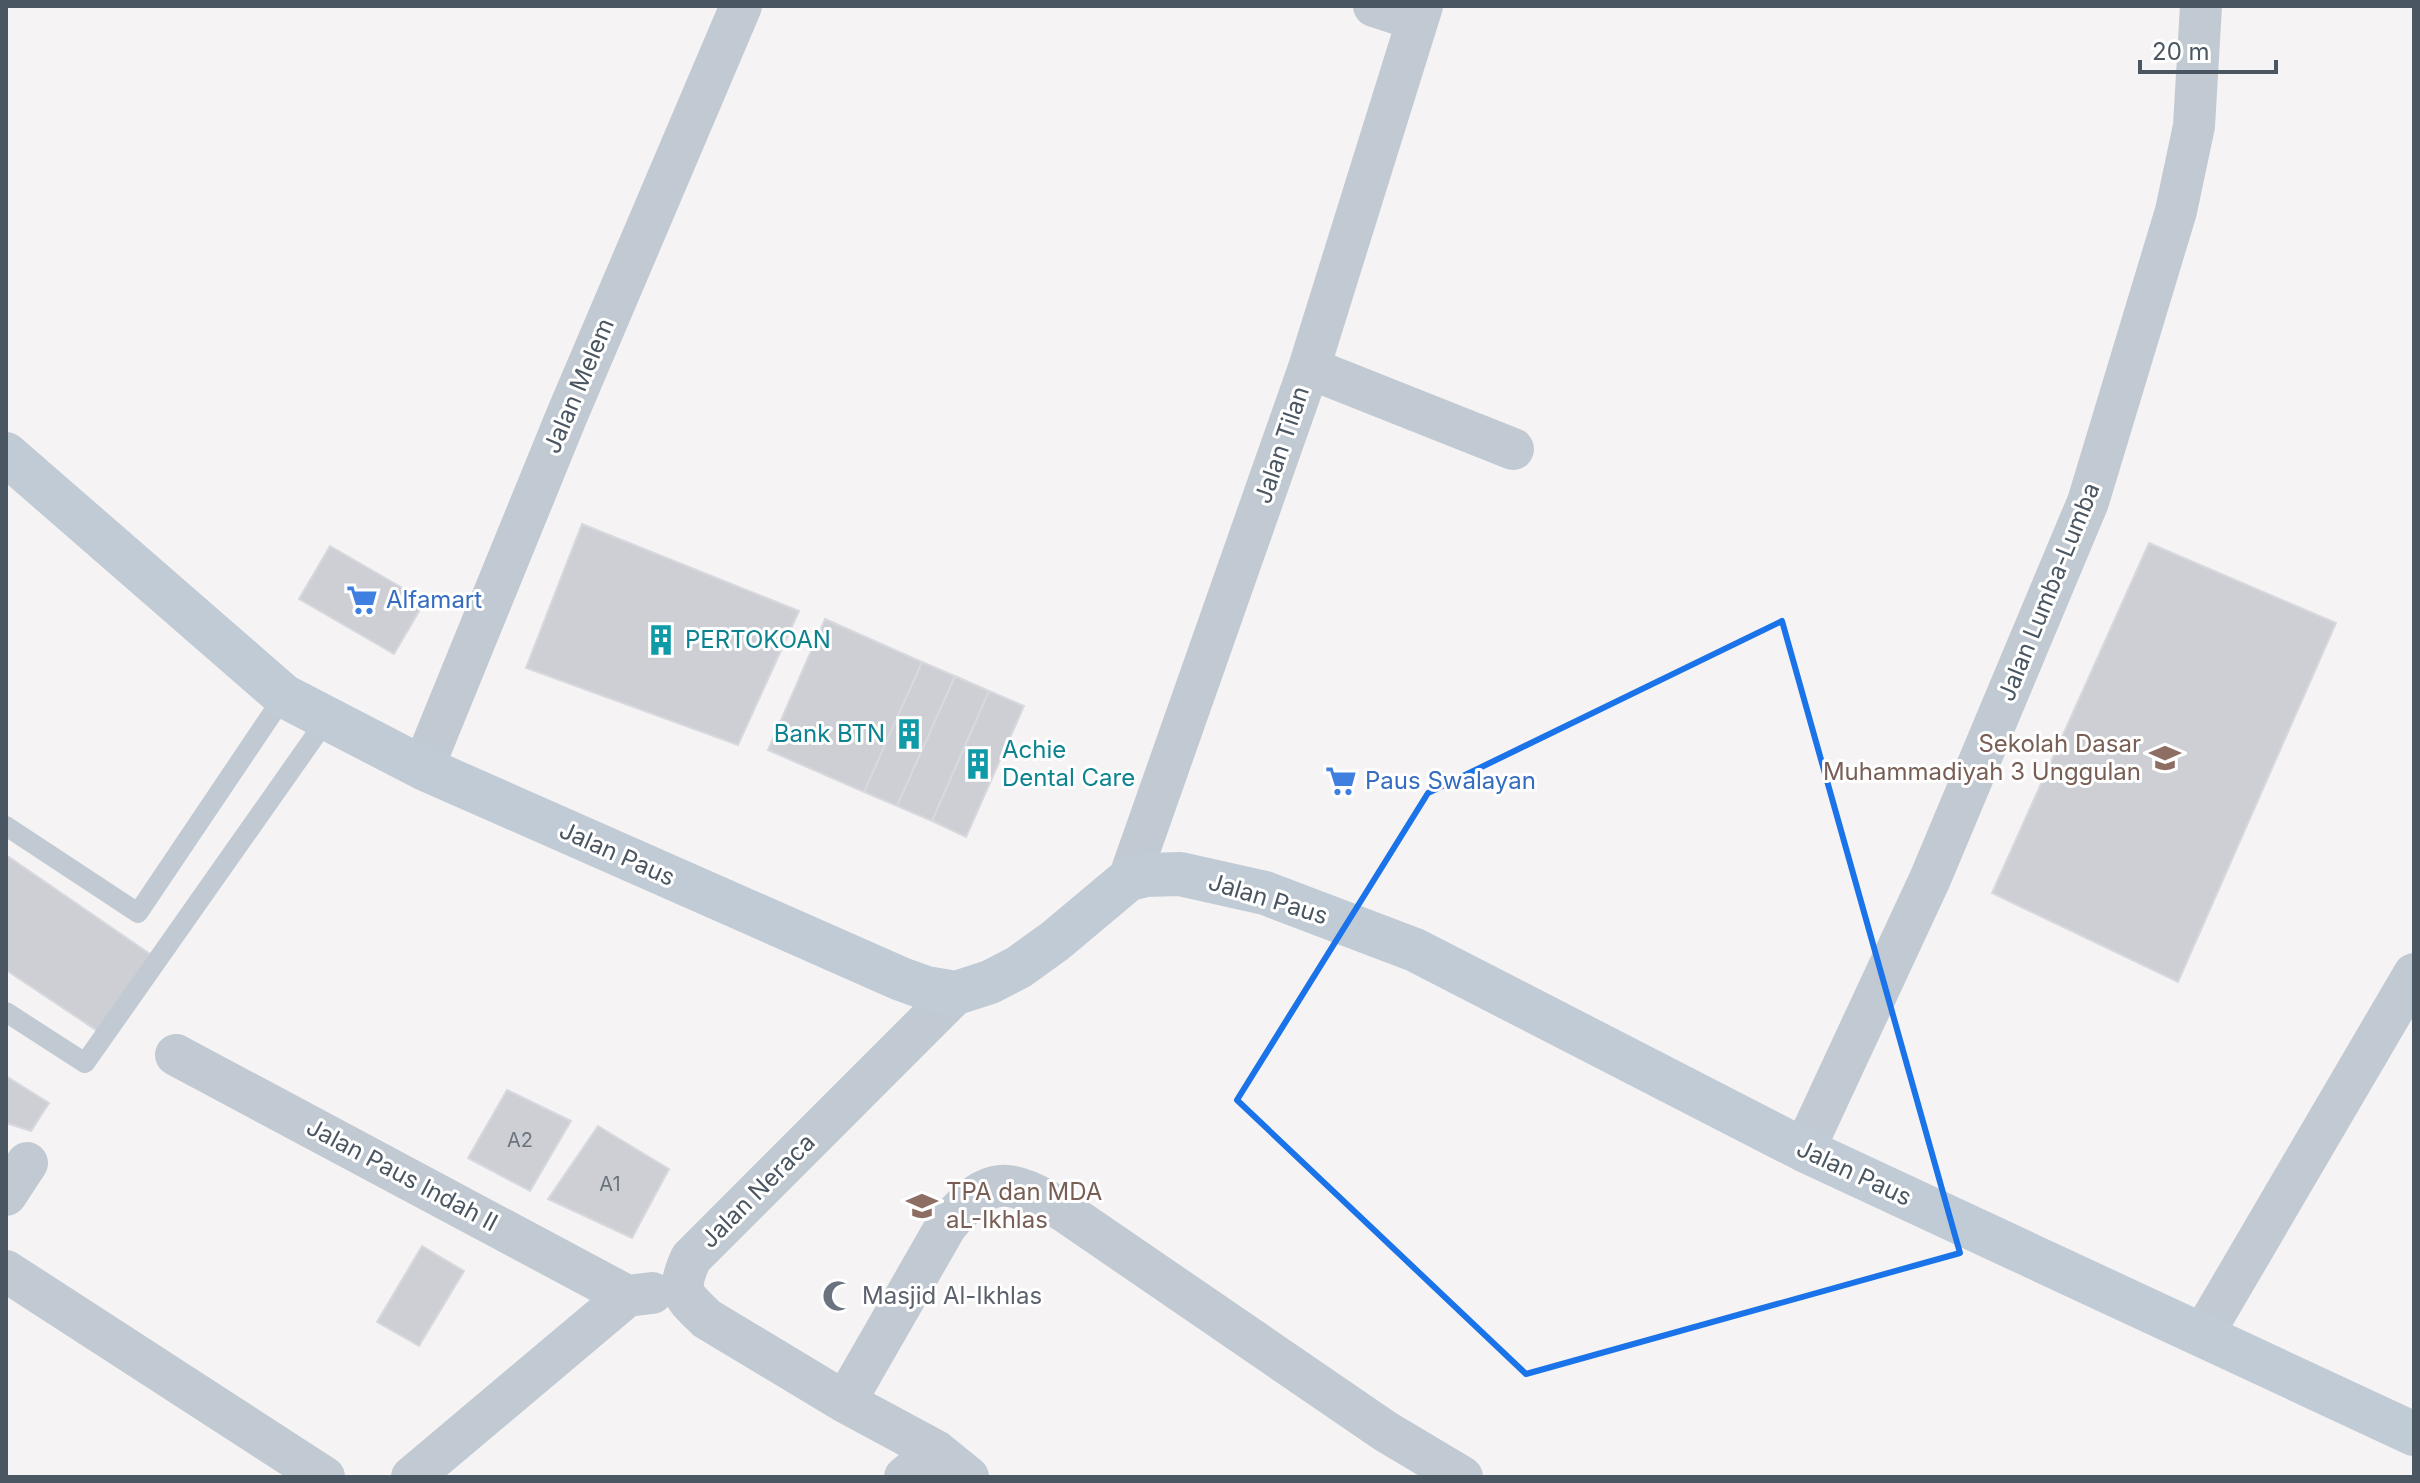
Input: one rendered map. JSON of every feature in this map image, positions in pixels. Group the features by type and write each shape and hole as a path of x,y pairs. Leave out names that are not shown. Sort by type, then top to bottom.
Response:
{"main road":[{"name":"Jalan Paus","path":"6,454 284,696 423,768 901,979 926,988 956,993"},
{"name":"Jalan Paus","path":"1129,879 1180,874 1265,893 1415,950 1804,1150 2414,1434"},
{"path":"956,993 990,982 1019,967 1129,879"}],"street":[{"name":"Jalan Melem","path":"423,768 567,415 741,6"},
{"path":"1374,6 1420,13"},
{"name":"Jalan Lumba-Lumba","path":"1804,1150 1930,879 2088,502 2176,211 2194,126 2201,6"},
{"name":"Jalan Tilan","path":"1129,879 1309,368 1420,13"},
{"path":"1309,368 1513,449"},
{"path":"2202,1336 2414,974"},
{"name":"Jalan Neraca","path":"682,1290 691,1258 956,993"},
{"name":"Jalan Paus Indah II","path":"176,1055 627,1296"},
{"path":"845,1402 946,1226 965,1203 987,1187 1011,1185 1035,1193 1064,1211 1385,1431 1462,1477"},
{"path":"6,1271 324,1477"},
{"path":"412,1477 627,1296 682,1290 707,1319 952,1464"},
{"path":"1385,1431 1406,1477"},
{"path":"905,1477 952,1464"}],"lane":[{"path":"6,826 138,913 284,696"},
{"path":"6,1012 85,1063 327,719"}],"highlighted area":[{"path":"1782,621 1960,1253 1526,1374 1237,1100 1428,793"}],"building":[{"name":"PERTOKOAN","path":"582,524 799,611 738,745 526,668"},
{"name":"Sekolah Dasar Muhammadiyah 3 Unggulan","path":"2149,543 2336,623 2178,982 1992,893"},
{"name":"Alfamart","path":"330,546 425,601 394,654 299,599"},
{"name":"PERTOKOAN","path":"825,619 922,662 864,792 768,750"},
{"name":"Bank BTN","path":"922,662 955,676 897,806 864,792"},
{"path":"955,676 989,691 932,821 897,806"},
{"name":"Achie Dental Care","path":"989,691 1024,706 966,837 932,821"},
{"path":"6,855 150,954 99,1032 6,970"},
{"path":"6,1076 49,1103 31,1131 6,1123"},
{"path":"507,1090 571,1121 530,1191 468,1158"},
{"path":"598,1126 669,1169 632,1238 548,1199"},
{"path":"422,1246 464,1271 419,1346 377,1322"}],"place":[{"name":"Alfamart","path":"362,600"},
{"name":"PERTOKOAN","path":"661,640"},
{"name":"Bank BTN","path":"909,734"},
{"name":"Sekolah Dasar Muhammadiyah 3 Unggulan","path":"2165,758"},
{"name":"Achie Dental Care","path":"978,764"},
{"name":"Paus Swalayan","path":"1341,781"},
{"name":"TPA dan MDA aL-Ikhlas","path":"922,1206"},
{"name":"Masjid Al-Ikhlas","path":"838,1296"}]}
